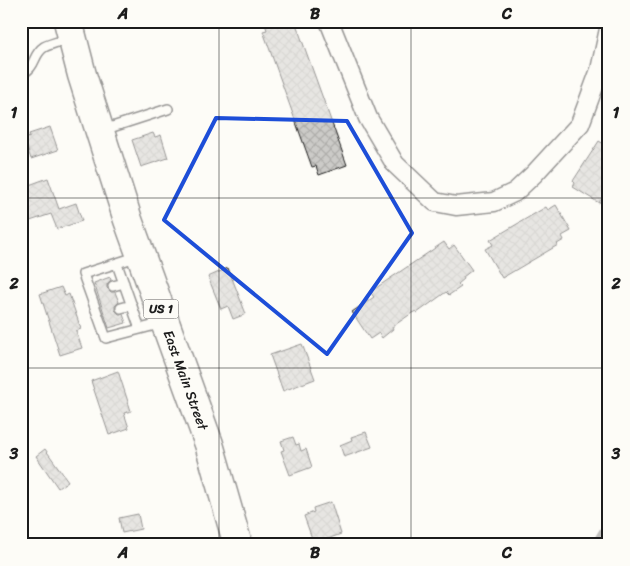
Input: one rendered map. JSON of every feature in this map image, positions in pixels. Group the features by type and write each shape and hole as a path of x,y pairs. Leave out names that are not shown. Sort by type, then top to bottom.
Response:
{"main road":[{"name":"East Main Street","path":"70,30 82,75 101,130 129,260 153,325 209,444 238,545"}],"street":[{"path":"329,21 368,118 395,164 435,202 456,206 494,202 515,192 580,124 600,70 609,29"}],"lane":[{"path":"21,74 29,71 31,56 70,30"},
{"path":"101,130 168,109"},
{"path":"129,260 124,283 132,305 153,325 106,338 94,293 84,274 129,260"},
{"path":"113,286 124,283"},
{"path":"121,308 132,305"}],"highlighted area":[{"path":"216,118 347,121 412,233 327,354 164,220"}],"building":[{"path":"264,21 295,21 347,165 319,175 316,166 312,167 263,31 267,30"},
{"path":"50,127 58,150 31,159 24,139 30,137 29,134"},
{"path":"153,133 155,137 161,135 168,158 141,167 132,140"},
{"path":"599,141 609,147 609,200 603,197 599,203 573,187 575,183 573,181"},
{"path":"48,178 59,209 76,203 82,221 57,229 51,214 21,224 21,188"},
{"path":"556,205 571,231 562,236 564,240 558,245 502,278 485,249 493,245 490,240 546,207 548,210"},
{"path":"444,242 449,249 454,245 472,270 458,284 461,287 449,295 446,292 417,313 416,311 412,313 392,327 393,329 382,338 379,333 370,339 352,312 374,297 370,292"},
{"path":"228,268 246,314 233,319 228,306 221,309 208,277"},
{"path":"110,277 111,280 107,284 107,288 111,292 115,292 119,302 115,306 115,310 119,314 123,314 126,323 109,328 94,283"},
{"path":"61,287 65,296 69,294 81,329 76,331 82,348 60,355 40,294"},
{"path":"302,344 315,379 283,391 270,355"},
{"path":"118,371 131,411 124,413 129,428 109,435 91,381"},
{"path":"366,432 372,447 344,457 340,445 352,440 351,437"},
{"path":"293,437 296,445 299,444 301,451 306,449 312,467 290,475 281,451 284,450 281,441"},
{"path":"45,449 68,481 58,488 36,456"},
{"path":"331,502 341,534 314,544 304,516 314,512 313,508"},
{"path":"138,514 141,529 122,533 119,518"}],"waterway":[{"path":"593,545 605,525 609,513"}]}
